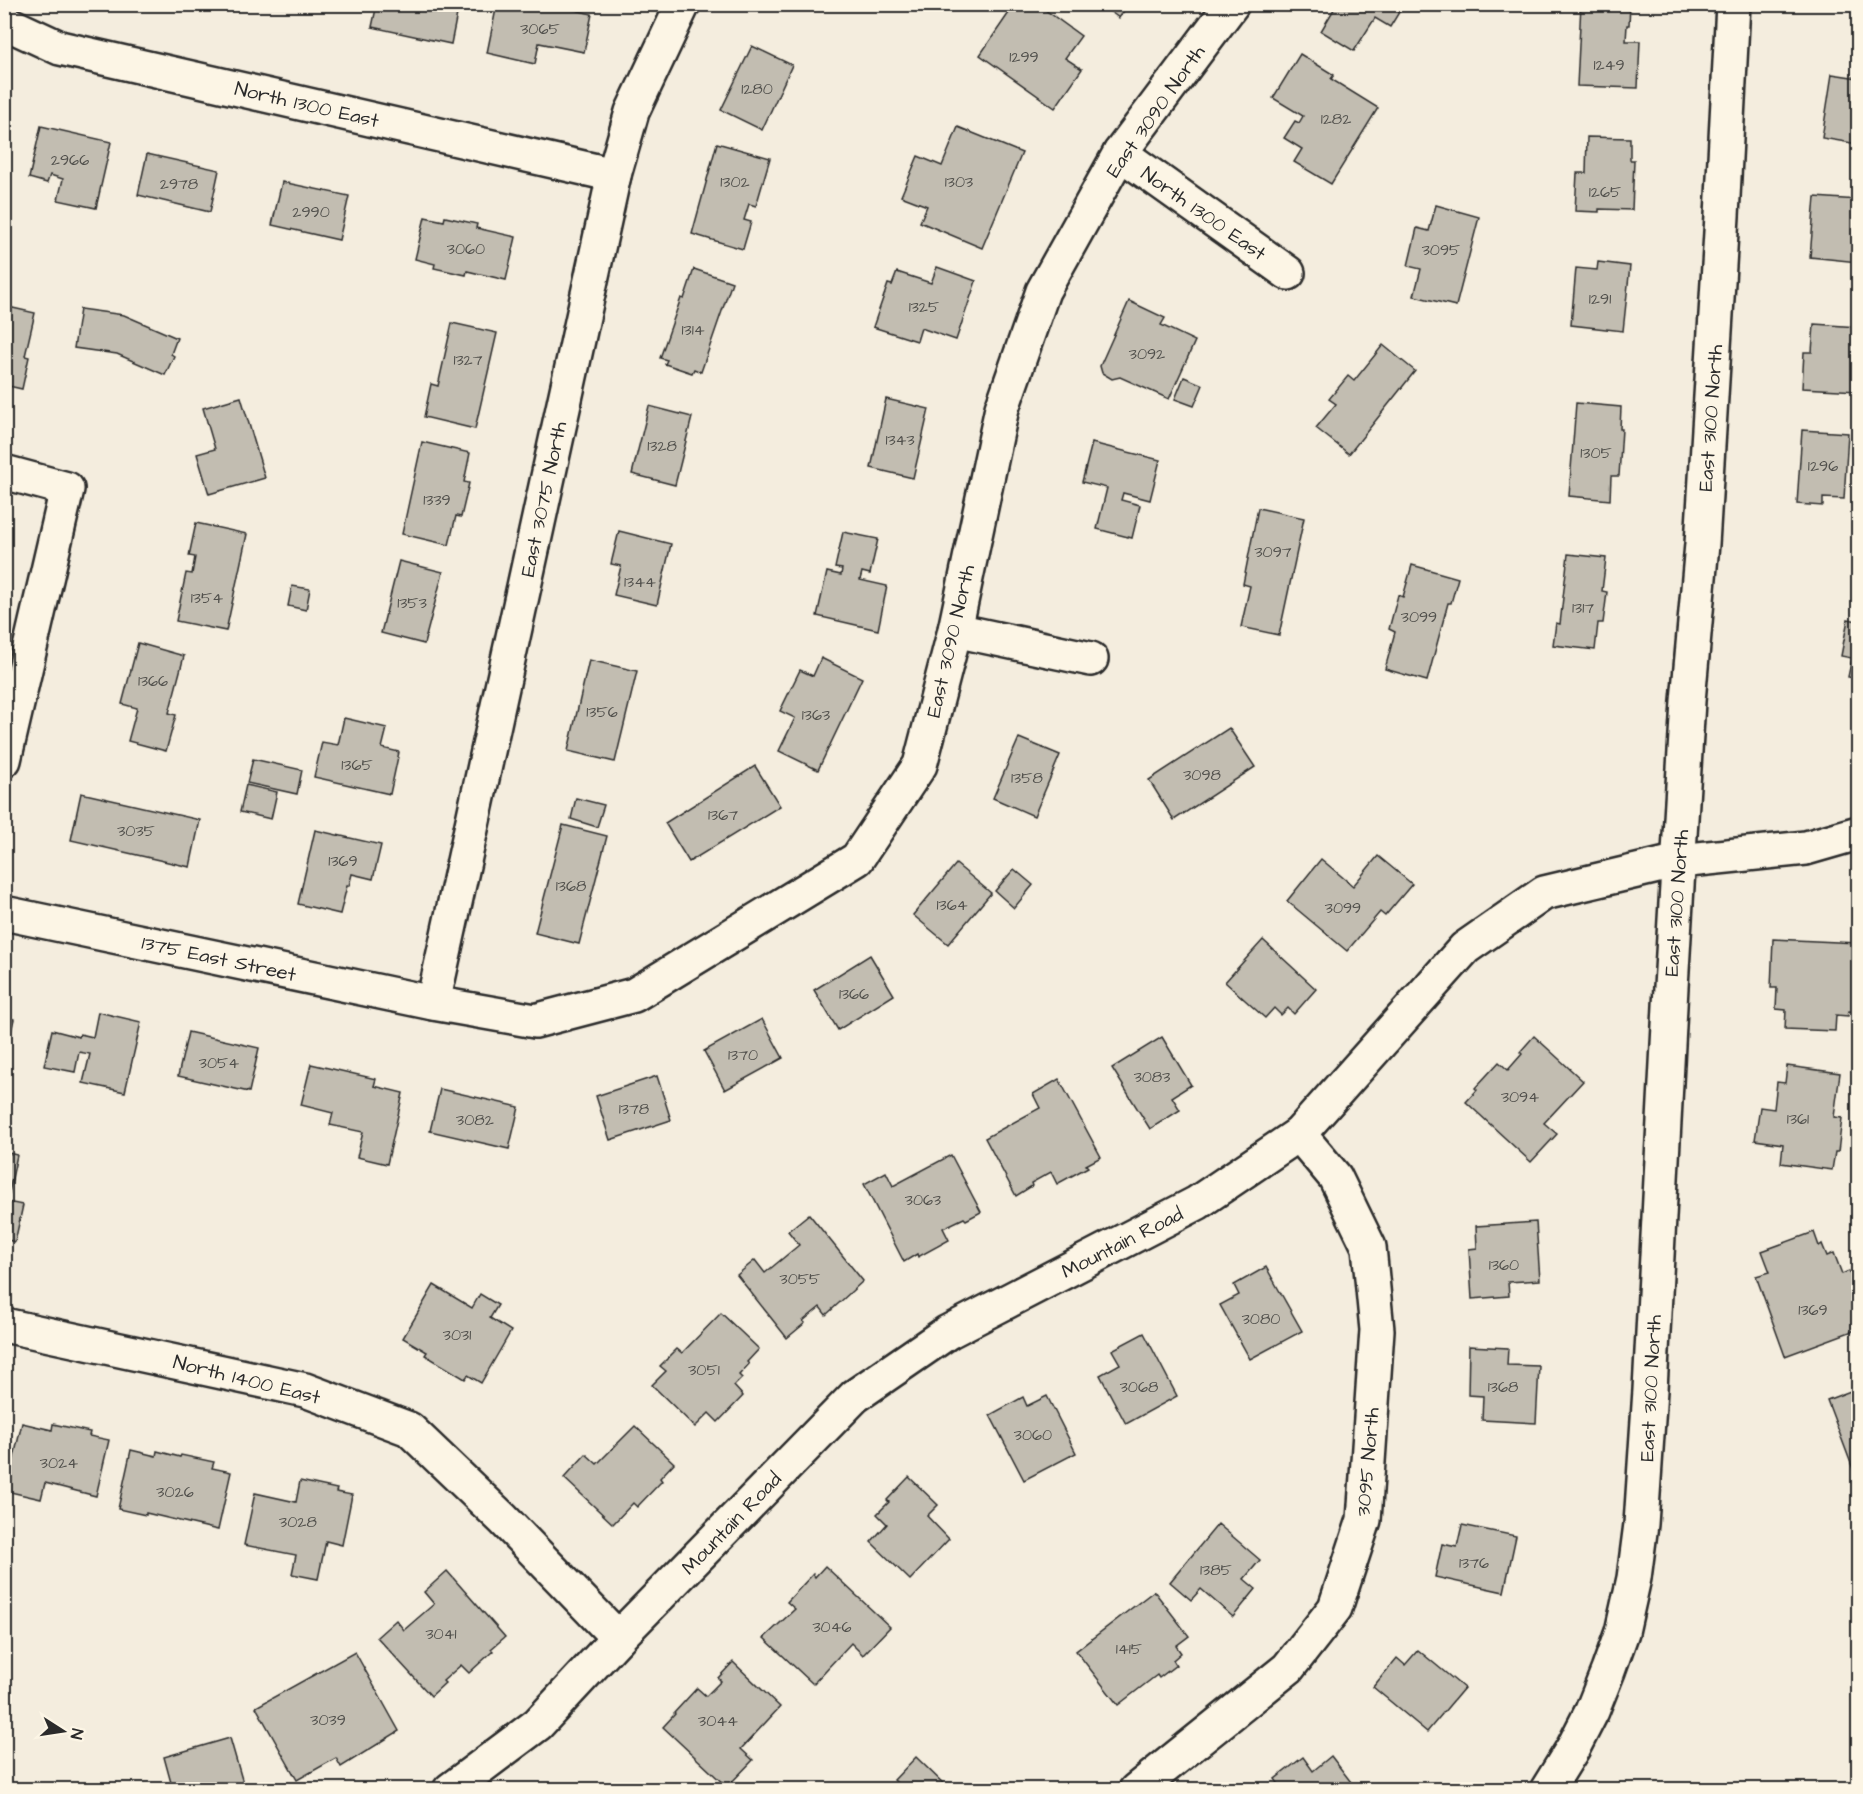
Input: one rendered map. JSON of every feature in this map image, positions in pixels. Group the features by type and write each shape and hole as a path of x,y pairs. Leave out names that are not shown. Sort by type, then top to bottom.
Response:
{"street":[{"name":"East 3075 North","path":"433,1003 614,175 632,112 683,4"},
{"name":"East 3090 North","path":"433,1003 535,1021 634,995 857,859 920,765 954,630 1002,408 1043,291 1120,153 1232,4"},
{"name":"East 3100 North","path":"1549,1787 1592,1711 1622,1632 1634,1578 1641,1524 1688,701 1706,474 1733,4"},
{"name":"North 1300 East","path":"4,22 60,48 614,175"},
{"name":"North 1300 East","path":"1120,153 1288,273"},
{"path":"4,472 67,489 4,760"},
{"path":"954,630 1090,659"},
{"name":"Mountain Road","path":"450,1790 538,1724 618,1638 855,1396 948,1332 1197,1203 1299,1134 1465,948 1544,893 1679,861 1806,848 1858,833"},
{"name":"1375 East Street","path":"4,913 433,1003"},
{"name":"3095 North","path":"1136,1790 1288,1668 1335,1608 1364,1520 1377,1330 1370,1247 1335,1177 1299,1134"},
{"name":"North 1400 East","path":"4,1325 305,1390 409,1429 504,1519 618,1638"}],"building":[{"path":"377,4 459,4 451,44 372,27"},
{"path":"497,4 549,4 592,14 584,52 539,43 535,64 487,53"},
{"path":"1015,4 1037,4 1081,36 1065,58 1082,69 1055,108 980,55"},
{"path":"1100,4 1129,4 1119,18"},
{"path":"1337,4 1404,4 1390,27 1375,18 1354,51 1321,31"},
{"path":"1581,4 1630,4 1626,41 1640,41 1638,88 1577,86"},
{"path":"752,46 792,65 762,130 721,110"},
{"path":"1300,54 1334,75 1331,79 1378,108 1331,184 1294,162 1302,149 1284,138 1295,121 1299,123 1303,116 1273,98"},
{"path":"1832,74 1858,78 1858,144 1822,138"},
{"path":"41,126 111,142 96,208 58,200 63,179 50,175 47,183 29,178"},
{"path":"958,127 1022,153 982,248 920,222 927,206 901,196 918,156 942,166"},
{"path":"1587,137 1630,138 1630,160 1634,160 1632,210 1575,211 1577,173 1586,173"},
{"path":"717,143 770,158 756,206 749,204 744,220 751,222 743,249 692,234"},
{"path":"147,154 219,170 210,212 138,195"},
{"path":"282,182 349,196 339,240 272,225"},
{"path":"1815,197 1858,200 1858,262 1810,257"},
{"path":"1436,205 1479,217 1456,306 1414,296 1421,269 1408,266 1417,228 1429,231"},
{"path":"425,217 444,221 445,217 477,224 476,228 516,237 506,280 467,271 466,275 434,268 435,264 415,259"},
{"path":"1598,262 1630,266 1623,331 1571,325 1576,268 1597,270"},
{"path":"937,267 976,281 956,340 921,328 917,341 873,327 888,284 892,285 897,272 931,283"},
{"path":"694,269 732,282 701,372 694,369 692,373 665,364 667,360 660,358"},
{"path":"1129,301 1165,318 1161,325 1195,341 1169,399 1120,377 1112,379 1102,373 1100,366"},
{"path":"4,306 35,313 25,356 29,357 22,389 4,385"},
{"path":"80,309 124,315 177,338 171,354 174,356 165,375 117,354 74,348"},
{"path":"452,323 497,333 475,429 424,417 431,384 438,386"},
{"path":"1814,324 1858,327 1858,391 1802,388 1804,352 1812,352"},
{"path":"1383,345 1415,371 1349,454 1316,428 1336,404 1329,399 1348,376 1354,381"},
{"path":"1184,377 1203,385 1194,406 1175,399"},
{"path":"241,397 265,478 209,494 197,454 215,449 203,408"},
{"path":"886,399 929,409 913,478 871,468"},
{"path":"1576,403 1621,407 1619,476 1611,476 1610,500 1569,496"},
{"path":"649,406 692,417 675,485 632,474"},
{"path":"1802,430 1848,433 1844,499 1823,498 1823,506 1797,504"},
{"path":"422,442 470,453 464,482 469,483 461,517 456,516 449,545 402,534"},
{"path":"1092,443 1160,460 1150,500 1123,493 1121,500 1140,505 1132,538 1097,529 1107,488 1082,482"},
{"path":"1258,508 1304,518 1279,635 1241,627 1250,586 1243,584"},
{"path":"196,523 247,534 226,631 176,621 186,573 192,574 195,557 189,556"},
{"path":"619,531 671,544 657,605 614,595 621,566 611,564"},
{"path":"843,532 878,539 870,574 862,572 860,580 887,586 878,630 817,616 827,572 841,575 842,569 835,568"},
{"path":"1568,554 1606,558 1602,591 1607,592 1603,623 1598,623 1595,650 1553,645 1556,623 1560,624"},
{"path":"399,561 443,572 424,644 381,633"},
{"path":"1412,565 1458,578 1451,603 1448,603 1427,681 1385,669 1395,632 1389,629 1398,595 1403,597"},
{"path":"292,586 310,589 306,610 288,606"},
{"path":"1848,619 1858,621 1858,679 1848,677 1852,658 1841,656"},
{"path":"138,643 184,656 169,713 176,715 166,751 128,741 137,708 122,704"},
{"path":"821,658 862,678 818,770 779,751 795,718 780,711 800,670 813,676"},
{"path":"589,660 637,671 615,762 568,751"},
{"path":"344,718 387,728 382,748 399,752 390,794 314,777 322,742 338,745"},
{"path":"1229,728 1255,767 1174,820 1149,780"},
{"path":"1019,738 1060,755 1034,816 993,798"},
{"path":"253,759 302,770 297,794 247,783"},
{"path":"755,766 780,806 689,862 665,823"},
{"path":"246,785 277,792 271,819 240,812"},
{"path":"81,793 200,820 190,867 71,840"},
{"path":"576,798 604,805 597,827 571,819"},
{"path":"563,825 607,836 579,944 535,933"},
{"path":"315,830 381,845 373,879 352,874 340,914 298,904"},
{"path":"1378,856 1412,884 1385,916 1380,912 1347,951 1287,901 1321,859 1353,886"},
{"path":"956,864 991,893 948,944 913,915"},
{"path":"1014,869 1033,885 1014,908 995,891"},
{"path":"1773,939 1858,943 1858,1012 1849,1011 1848,1016 1836,1015 1835,1031 1785,1029 1786,1010 1776,1009 1777,988 1771,988"},
{"path":"1263,940 1316,989 1294,1014 1288,1008 1281,1015 1274,1008 1265,1018 1225,982"},
{"path":"870,955 894,995 838,1030 814,990"},
{"path":"98,1012 141,1022 125,1092 83,1083 90,1054 79,1052 75,1072 44,1066 52,1030 79,1037 80,1034 93,1037"},
{"path":"4,1017 14,1019 5,1058 4,1058"},
{"path":"762,1019 783,1058 725,1090 704,1051"},
{"path":"188,1032 259,1048 249,1092 178,1076"},
{"path":"1534,1036 1583,1081 1544,1123 1557,1134 1531,1162 1466,1102 1477,1090 1475,1088 1499,1062 1508,1070"},
{"path":"1162,1037 1191,1085 1172,1097 1180,1110 1150,1129 1112,1068"},
{"path":"311,1064 376,1079 374,1086 403,1093 387,1164 357,1157 363,1132 330,1125 333,1113 301,1105"},
{"path":"1787,1066 1840,1073 1834,1117 1842,1118 1838,1152 1835,1152 1832,1170 1781,1163 1783,1144 1755,1140 1760,1107 1774,1109 1777,1082 1785,1083"},
{"path":"657,1076 671,1120 610,1140 596,1096"},
{"path":"1059,1079 1101,1157 1057,1184 1051,1172 1031,1183 1032,1186 1016,1196 985,1138 1040,1108 1033,1094"},
{"path":"440,1089 519,1107 509,1149 430,1131"},
{"path":"4,1152 17,1155 7,1202 23,1205 15,1242 4,1239"},
{"path":"951,1155 981,1212 943,1228 949,1240 904,1262 864,1184 886,1172 893,1186"},
{"path":"809,1214 863,1281 826,1315 820,1307 787,1338 737,1275 755,1260 765,1273 799,1245 788,1231"},
{"path":"1536,1222 1540,1280 1508,1282 1509,1296 1472,1299 1469,1249 1477,1248 1476,1226"},
{"path":"1814,1232 1819,1246 1822,1244 1827,1256 1834,1253 1842,1274 1849,1271 1856,1289 1858,1288 1858,1329 1785,1356 1756,1276 1770,1272 1762,1251"},
{"path":"1266,1267 1302,1331 1250,1359 1220,1305 1239,1295 1234,1285"},
{"path":"434,1285 472,1308 480,1294 498,1305 490,1318 511,1331 481,1383 468,1375 465,1379 425,1355 427,1352 403,1338"},
{"path":"721,1313 759,1349 747,1362 749,1364 739,1375 742,1378 734,1386 743,1396 718,1422 709,1413 695,1427 652,1385 666,1371 660,1366 677,1349 682,1353"},
{"path":"1144,1333 1177,1396 1126,1424 1100,1375 1120,1364 1112,1350"},
{"path":"1469,1346 1508,1348 1507,1365 1539,1366 1536,1423 1482,1420 1483,1396 1468,1395"},
{"path":"1858,1388 1858,1482 1827,1400"},
{"path":"1047,1396 1076,1453 1024,1480 990,1415 1023,1397 1027,1406"},
{"path":"22,1423 52,1430 53,1424 90,1432 89,1436 109,1440 96,1496 45,1483 41,1499 6,1491"},
{"path":"635,1426 674,1463 660,1478 662,1481 637,1507 633,1503 613,1524 564,1478 586,1454 597,1464"},
{"path":"131,1450 156,1456 157,1451 214,1462 212,1468 231,1472 218,1530 146,1513 146,1515 118,1509"},
{"path":"909,1477 938,1505 927,1516 949,1539 910,1580 871,1542 887,1524 877,1514"},
{"path":"300,1481 337,1489 336,1492 352,1495 342,1545 326,1541 318,1579 292,1574 296,1555 244,1545 255,1493 296,1502"},
{"path":"1218,1524 1260,1560 1244,1579 1256,1589 1233,1617 1201,1589 1191,1600 1170,1582"},
{"path":"1462,1525 1516,1536 1504,1592 1435,1577 1442,1544 1457,1547"},
{"path":"825,1566 890,1627 863,1655 851,1643 813,1684 764,1638 795,1609 787,1602 813,1574 815,1577"},
{"path":"447,1571 505,1637 469,1673 461,1665 443,1681 445,1683 431,1696 377,1637 396,1620 404,1630 434,1604 424,1592"},
{"path":"1154,1591 1189,1636 1176,1646 1181,1653 1173,1660 1176,1665 1159,1678 1157,1675 1118,1705 1076,1651"},
{"path":"1418,1650 1464,1688 1427,1732 1373,1687 1397,1658 1405,1665"},
{"path":"355,1652 399,1731 341,1767 336,1758 297,1780 256,1707"},
{"path":"733,1662 780,1707 741,1749 753,1760 727,1787 663,1727 697,1688 706,1696 721,1681 718,1678"},
{"path":"230,1738 245,1790 173,1790 164,1757"},
{"path":"1331,1756 1357,1790 1276,1790 1280,1786 1275,1779 1303,1757 1313,1771"},
{"path":"916,1757 950,1790 904,1790 894,1780"}]}
